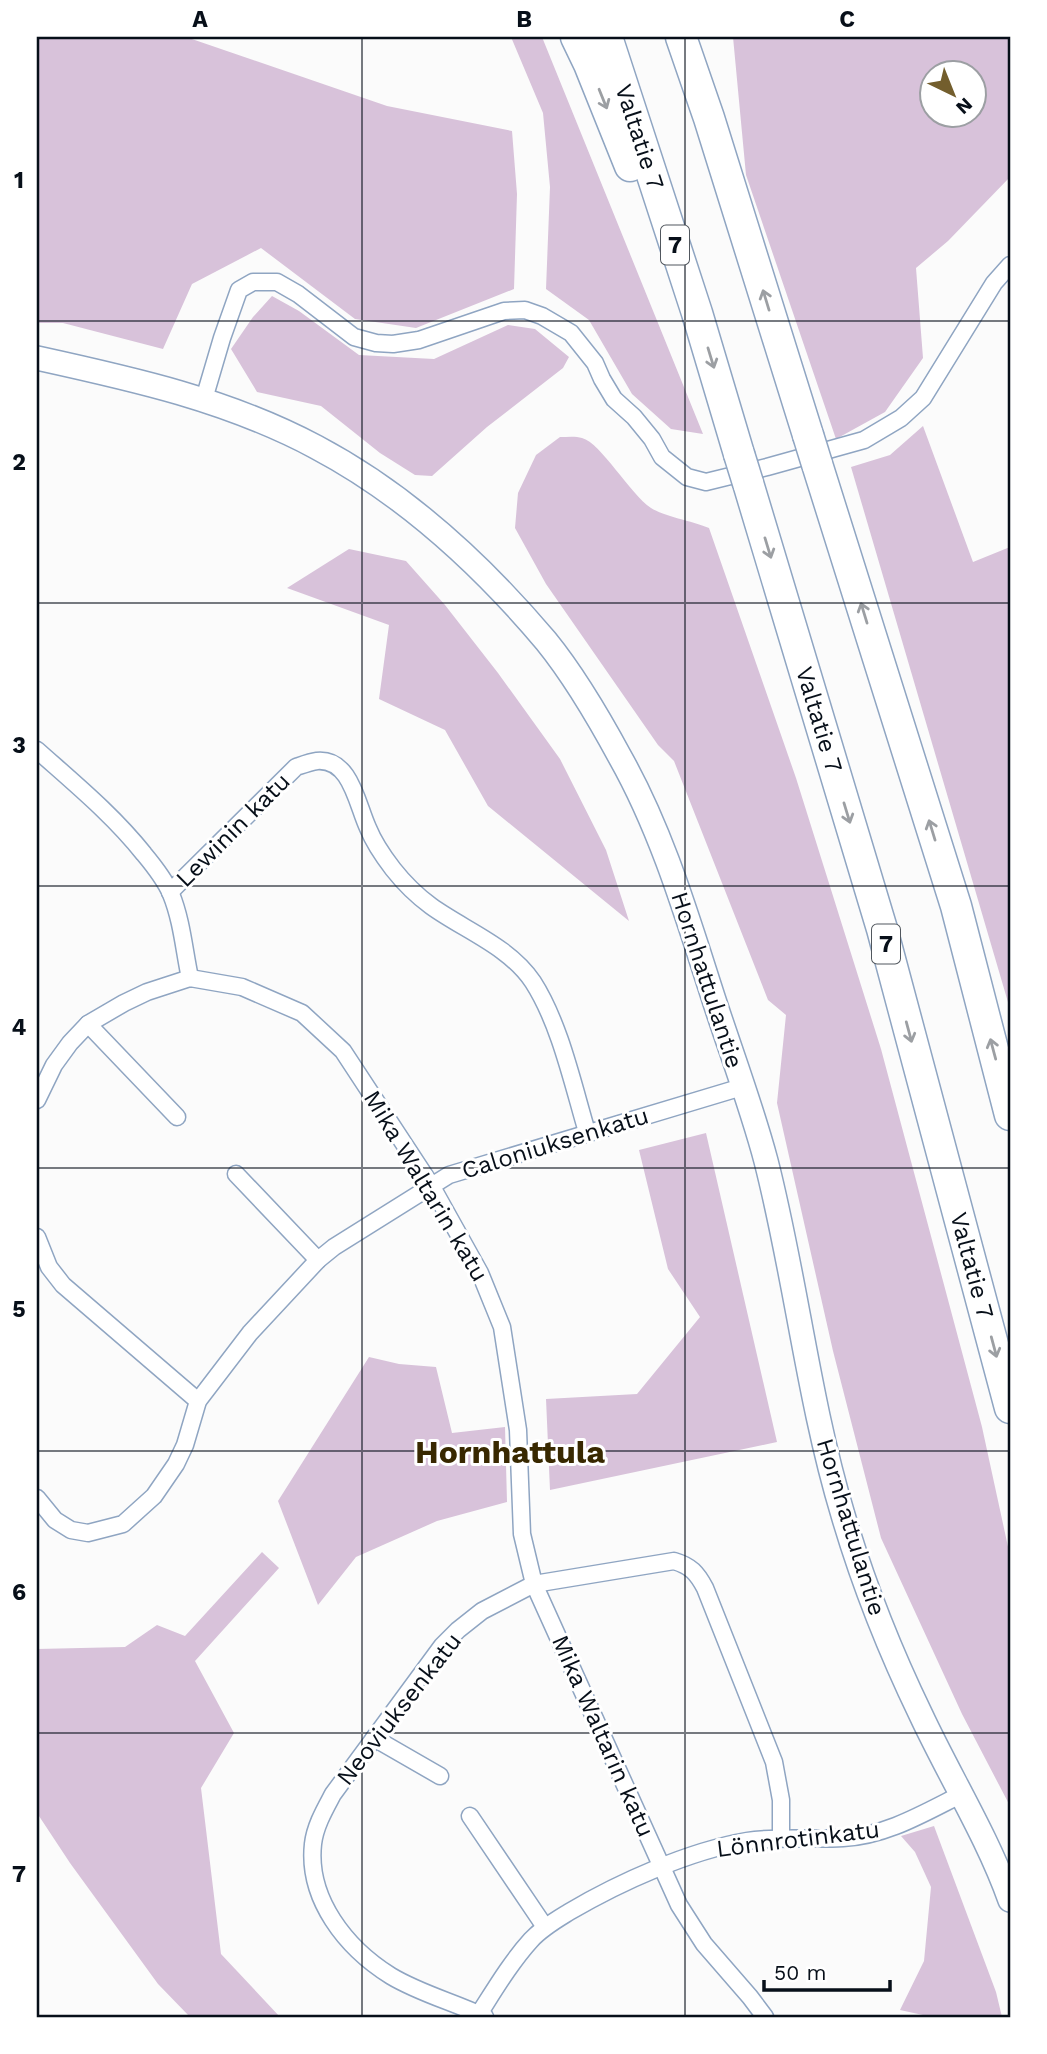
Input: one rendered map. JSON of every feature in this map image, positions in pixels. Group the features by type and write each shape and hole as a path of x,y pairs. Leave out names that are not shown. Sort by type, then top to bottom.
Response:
{"highway":[{"path":"576,37 646,205 697,313"},
{"name":"Valtatie 7","path":"607,37 697,313 882,929 1010,1409"},
{"path":"681,37 709,118 956,906 1010,1115"},
{"path":"690,37 709,118"}],"street":[{"path":"204,399 240,290 253,282 277,282 298,294 354,337 376,343 419,341 504,311 525,310 542,316 571,333 595,363 614,399 634,417 652,439 662,457 687,477 706,482 864,440 901,418 923,398 994,284 1010,265"},
{"name":"Hornhattulantie","path":"37,359 153,384 204,399 313,445 360,473 405,503 495,585 549,645 585,699 622,759 652,824 683,906 742,1087 765,1160 825,1453 844,1520 882,1626 921,1715 1002,1877 1010,1900"},
{"path":"37,750 131,837 156,869 170,892 181,924 190,978"},
{"name":"Lewinin katu","path":"170,892 296,768 317,761 331,764 344,772 352,784 374,841 412,891 516,963 533,983 558,1034 587,1132"},
{"name":"Mika Waltarin katu","path":"37,1100 54,1065 88,1024 146,992 190,978 242,987 302,1013 343,1051 431,1185 480,1273 502,1327 518,1430 522,1534 534,1584 668,1884 704,1944 765,2017"},
{"path":"88,1024 177,1117"},
{"name":"Caloniuksenkatu","path":"37,1498 55,1520 71,1530 88,1533 123,1524 154,1496 176,1464 185,1445 198,1401 250,1333 334,1247 431,1185 449,1175 742,1087"},
{"path":"236,1174 318,1261"},
{"path":"38,1244 48,1267 63,1286 198,1401"},
{"name":"Neoviuksenkatu","path":"482,2016 391,1976 348,1941 333,1922 322,1901 314,1878 312,1860 313,1841 332,1794 442,1646 482,1611 534,1584 674,1561 696,1573 705,1588 774,1762 780,1801 781,1838"},
{"path":"374,1738 440,1776"},
{"name":"Lönnrotinkatu","path":"482,2016 504,1975 531,1940 545,1927 590,1899 662,1867 715,1849 748,1841 844,1838 876,1832 905,1823 962,1794"},
{"path":"470,1816 545,1927"}],"shaded area":[{"path":"37,37 186,37 387,106 512,131 517,194 514,289 416,328 355,319 261,248 192,284 163,349 63,323 37,323"},
{"path":"511,37 542,37 703,434 671,429 632,394 589,320 546,289 550,187 543,113"},
{"path":"733,37 1010,37 1010,177 948,241 916,268 923,358 885,412 836,439 746,175"},
{"path":"272,296 299,311 359,355 434,359 508,325 535,329 569,357 563,368 487,427 432,476 415,475 380,453 321,406 257,392 231,349 253,317"},
{"path":"923,426 973,562 1010,547 1010,1009 851,467 890,455"},
{"path":"560,437 580,437 590,442 651,508 709,528 796,778 881,1049 982,1427 1010,1556 1010,1806 962,1714 881,1538 833,1351 777,1103 786,1015 768,1000 674,761 658,745 546,584 515,528 518,493 536,455"},
{"path":"349,549 406,561 445,605 498,673 560,759 606,850 629,921 488,806 445,730 379,699 389,625 287,588"},
{"path":"706,1133 777,1442 550,1490 546,1399 637,1394 700,1317 668,1269 639,1150"},
{"path":"369,1357 399,1364 436,1367 452,1433 505,1427 507,1502 437,1521 356,1557 318,1605 278,1501"},
{"path":"262,1552 279,1568 195,1661 234,1733 201,1788 221,1954 280,2017 190,2017 158,1984 37,1813 37,1649 125,1647 157,1625 185,1636"},
{"path":"934,1826 996,1992 1002,2017 932,2017 900,2010 924,1961 931,1887 915,1852 901,1836"}],"district":[{"name":"Hornhattula","path":"510,1452"}]}
